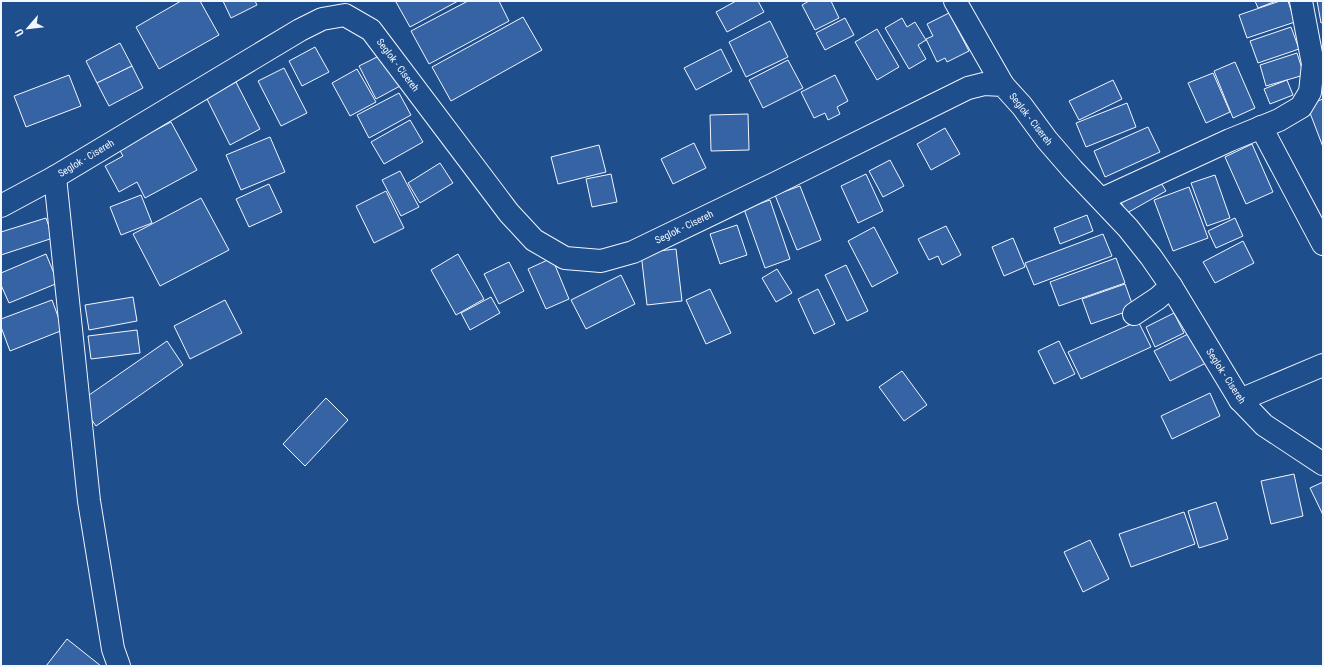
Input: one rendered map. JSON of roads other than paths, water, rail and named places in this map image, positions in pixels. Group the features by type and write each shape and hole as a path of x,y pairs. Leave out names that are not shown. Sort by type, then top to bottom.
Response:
{"street":[{"path":"954,1 1003,85"},
{"path":"1102,199 1279,120 1301,107 1310,92 1313,64 1301,1"},
{"name":"Seglok - Cisereh","path":"1,206 55,177 300,30 322,19 344,15 371,30 509,213 534,240 565,258 600,261 633,252 968,88 984,84 1003,85 1022,106 1047,140 1128,228 1151,257 1171,286 1240,400 1264,425 1323,464"},
{"path":"1261,127 1323,244"},
{"path":"55,177 89,500 113,649 119,666"},
{"path":"1134,314 1158,298 1171,286"},
{"path":"1240,400 1323,364"}]}
